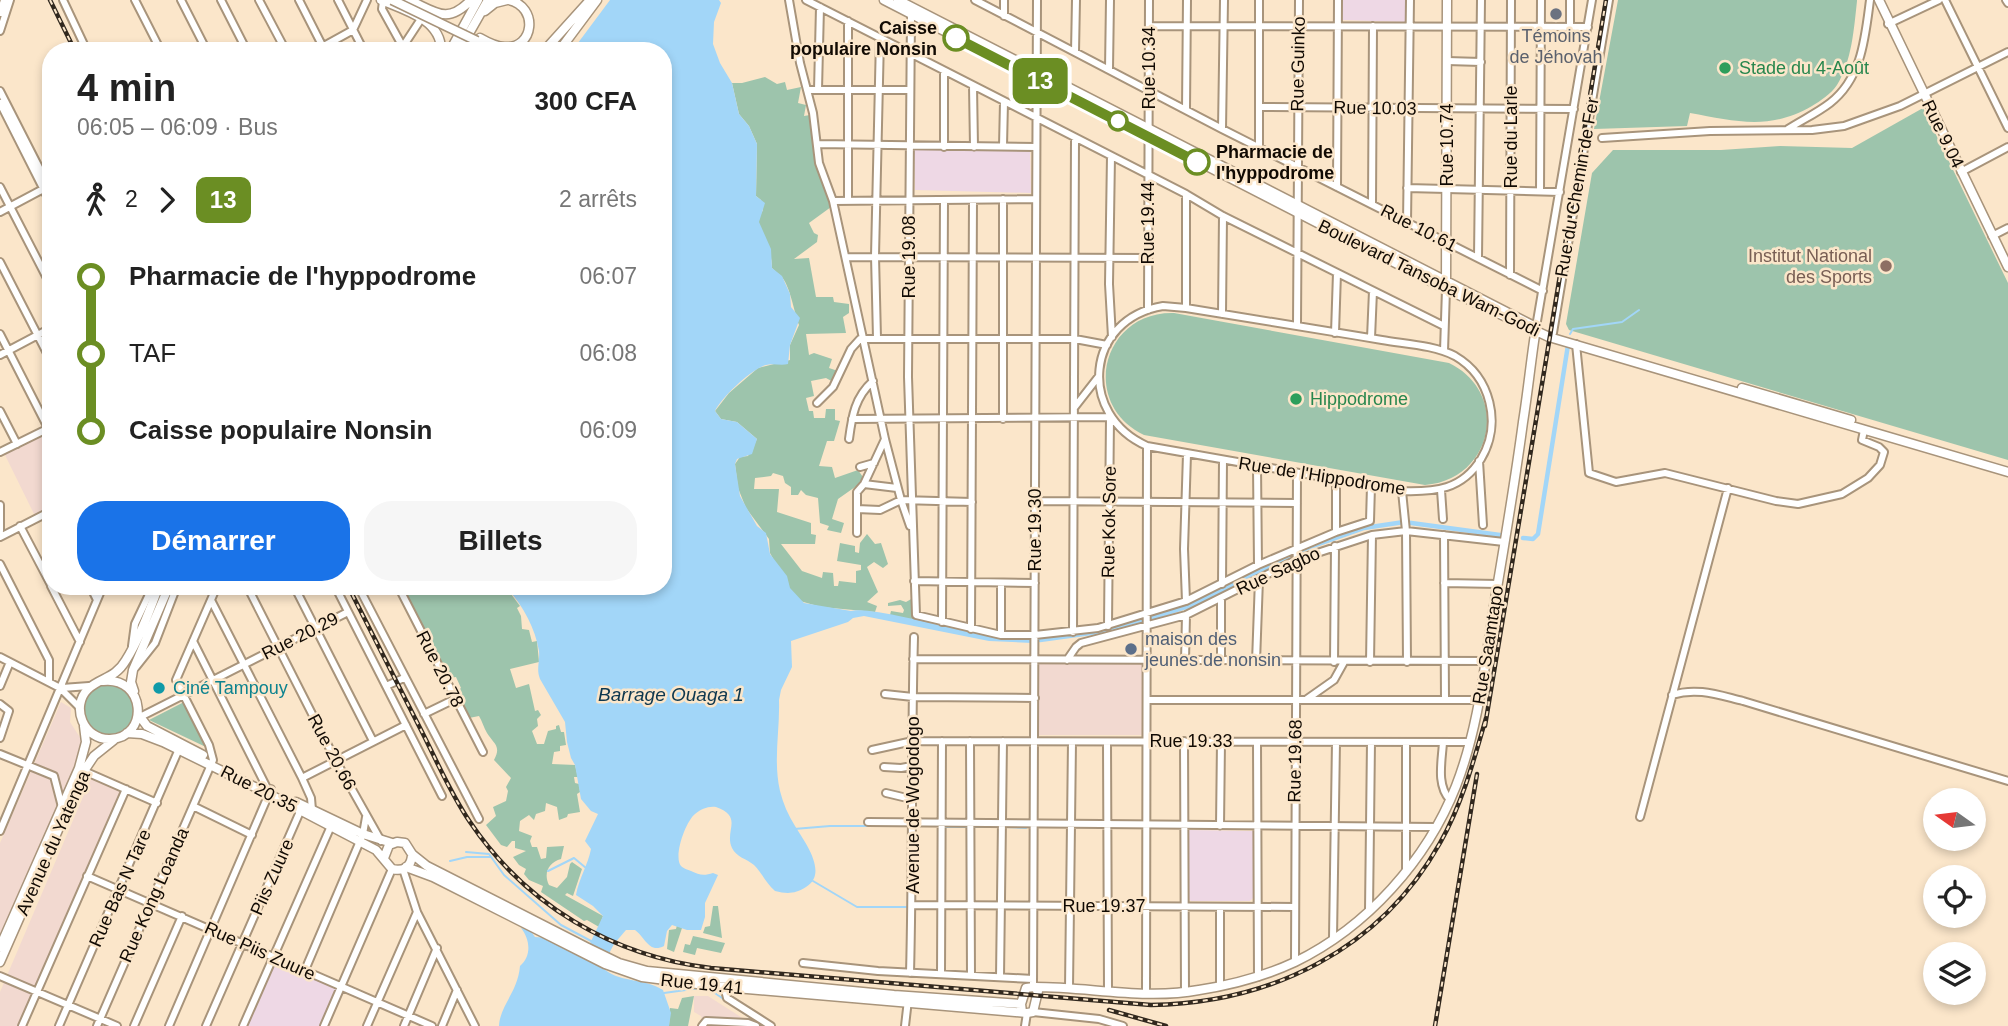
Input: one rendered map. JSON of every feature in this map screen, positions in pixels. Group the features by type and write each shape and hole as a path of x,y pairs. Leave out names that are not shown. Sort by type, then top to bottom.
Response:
{"main road":[{"path":"382,0 437,30 439,42"},
{"path":"391,0 486,42"},
{"path":"399,0 482,42"},
{"path":"409,0 449,16 456,14 471,0"},
{"path":"455,42 478,0"},
{"path":"464,42 488,0"},
{"path":"524,0 535,18 534,30 528,42"},
{"path":"552,42 590,0"},
{"path":"566,42 597,0"},
{"name":"Boulevard Tansoba Wam-Godi","path":"884,0 911,7"},
{"name":"Boulevard Tansoba Wam-Godi","path":"898,0 1148,133 1536,330 1864,430 2008,469"},
{"name":"Rue 10.74","path":"1446,286 1447,0"},
{"name":"Rue 9.04","path":"1879,0 1888,24 2008,267"},
{"path":"472,28 495,2 518,2 526,9 530,18 529,28 521,42"},
{"name":"Boulevard Tansoba Wam-Godi","path":"1536,330 2008,469"},
{"name":"Rue Saamtapo","path":"1034,984 1146,994 1185,992 1258,976 1295,962 1333,939 1369,911 1406,872 1436,827 1450,800 1469,742 1479,700 1498,584 1536,330"},
{"path":"155,595 132,651 118,672 93,685 85,694 80,708 84,726 102,739 124,735 139,715 131,682 132,670 165,595"},
{"path":"103,681 122,684 135,698"},
{"name":"Rue 20.35","path":"139,715 151,729 331,826 362,838 392,843"},
{"name":"Avenue du Yatenga","path":"0,962 83,756 86,742 84,726"},
{"name":"Rue 20.35","path":"124,735 148,736 212,763"},
{"name":"Avenue du Yatenga","path":"0,947 84,771 101,749 124,735"},
{"name":"Rue 20.35","path":"302,808 313,810 362,838 384,858"},
{"path":"392,843 405,843 412,854 411,861 405,868 392,869 384,858 386,849 392,843"},
{"name":"Rue 19.41","path":"412,854 427,866 585,950"},
{"name":"Rue 19.41","path":"405,868 433,877 607,961 637,969 724,983 1026,1010"},
{"path":"1034,984 1038,995 1026,1010 1026,988 1034,984"}],"street":[{"path":"0,13 4,0"},
{"path":"0,31 10,0"},
{"path":"63,0 83,42"},
{"path":"135,0 156,42"},
{"path":"181,0 202,42"},
{"path":"221,0 242,42"},
{"path":"259,0 281,42"},
{"path":"299,0 320,42"},
{"path":"338,0 359,42"},
{"path":"335,42 353,30 367,0"},
{"path":"382,0 382,9 398,42"},
{"path":"789,0 800,63 808,90 819,163 833,201 885,439 897,488 911,528"},
{"path":"806,0 910,51 944,71 1186,194 1223,216 1444,326"},
{"name":"Rue 10.61","path":"975,0 1222,129 1543,290"},
{"path":"1004,0 1004,16"},
{"name":"Rue 19.30","path":"1034,984 1037,0"},
{"path":"1075,52 1076,0"},
{"path":"1109,69 1110,0"},
{"name":"Rue 10.34","path":"1148,133 1149,0"},
{"path":"1186,109 1187,0"},
{"path":"1222,129 1224,0"},
{"path":"1259,0 1259,146"},
{"name":"Rue Guinko","path":"1297,326 1299,0"},
{"path":"1337,187 1338,0"},
{"path":"1407,222 1410,0"},
{"path":"1478,258 1481,0"},
{"name":"Rue du Larle","path":"1510,275 1511,0"},
{"path":"1540,191 1541,0"},
{"path":"1570,0 1570,27"},
{"name":"Rue Saamtapo","path":"1536,330 1592,0"},
{"name":"Rue du Chemin de Fer","path":"1553,333 1609,0"},
{"path":"1787,130 1829,103 1854,76 1860,59 1870,0"},
{"path":"1888,24 1939,0"},
{"path":"1945,0 2008,128"},
{"path":"818,90 820,6"},
{"name":"Rue 19.08","path":"911,7 911,501"},
{"path":"406,42 421,19"},
{"path":"848,21 848,201"},
{"path":"1149,26 1373,26 1447,29 1588,27"},
{"path":"1372,204 1373,26"},
{"path":"877,338 876,145 880,38"},
{"path":"1602,138 1844,126 1876,116 2008,52"},
{"path":"1447,61 1480,62"},
{"path":"944,71 944,147"},
{"path":"974,86 974,147"},
{"path":"808,90 909,90"},
{"path":"0,91 42,177"},
{"path":"1003,146 1004,102"},
{"path":"0,103 42,178"},
{"name":"Rue 10.03","path":"1259,107 1574,109"},
{"name":"Rue 19.44","path":"1148,133 1148,310"},
{"path":"1073,632 1075,138"},
{"path":"817,144 1036,147"},
{"path":"1961,172 2008,147"},
{"path":"1111,156 1109,312 1112,337"},
{"path":"0,187 42,268"},
{"path":"1408,188 1560,192"},
{"path":"0,212 42,192"},
{"path":"1186,194 1186,308"},
{"path":"1003,199 1003,418"},
{"path":"833,201 1035,199"},
{"path":"942,622 944,200"},
{"path":"971,629 973,200"},
{"path":"1222,314 1223,216"},
{"path":"1992,236 2008,228"},
{"path":"846,257 1148,258"},
{"path":"0,262 42,344"},
{"path":"1335,332 1337,273"},
{"path":"1444,351 1446,286"},
{"path":"1371,338 1373,291"},
{"path":"852,419 909,421 1110,417 1102,400 1099,376 1107,345 1130,319 1163,306 1371,338 1444,351 1468,366 1482,382 1488,395 1491,409 1488,444 1479,461 1463,478 1441,490 1443,519"},
{"path":"0,355 42,332"},
{"path":"0,334 42,413"},
{"path":"817,403 834,387 857,340 1074,339 1107,345"},
{"path":"1576,344 1589,473 1616,482 1665,473 1776,502 1798,504 1842,494 1868,478 1880,465 1884,452 1862,440 1864,430"},
{"path":"1074,408 1099,376"},
{"path":"849,439 859,398 873,381"},
{"path":"0,411 17,444"},
{"name":"Rue de l'Hippodrome","path":"1110,417 1125,434 1147,446 1402,491 1441,490"},
{"name":"Rue Kok Sore","path":"1108,626 1110,417"},
{"path":"0,453 42,432"},
{"path":"857,533 857,492 864,484 885,439"},
{"path":"1146,994 1147,446"},
{"path":"1186,601 1187,454"},
{"path":"1222,584 1223,460"},
{"path":"1479,461 1483,526"},
{"path":"860,467 874,463"},
{"path":"1257,466 1258,565"},
{"name":"Rue 19.68","path":"1295,962 1297,473"},
{"path":"1336,480 1336,532"},
{"path":"864,484 897,488"},
{"path":"911,501 916,615 1001,635 1035,635 1108,626 1147,615 1186,601 1297,547 1371,520 1371,486"},
{"path":"1640,817 1727,488"},
{"path":"1402,491 1406,531 1407,662"},
{"path":"857,509 880,510 901,500 972,502"},
{"path":"1035,501 1297,503"},
{"path":"0,505 0,531"},
{"path":"0,537 42,515"},
{"path":"20,526 42,569"},
{"name":"Rue Sagbo","path":"1067,660 1081,643 1186,615 1296,560 1372,535 1406,531 1504,542"},
{"path":"1370,662 1372,535"},
{"path":"1444,535 1445,700"},
{"path":"1334,662 1335,546"},
{"path":"0,564 49,660 49,682"},
{"path":"1256,662 1259,579"},
{"path":"914,581 1035,583"},
{"path":"1001,583 1001,635"},
{"path":"1444,583 1498,584"},
{"path":"56,595 80,642"},
{"path":"94,595 97,600"},
{"path":"0,831 99,595"},
{"path":"132,651 135,624 149,595"},
{"path":"132,670 143,661 160,632 174,595"},
{"path":"212,763 209,745 176,680 213,595"},
{"name":"Rue 20.66","path":"252,595 336,761 381,841"},
{"path":"298,595 373,741"},
{"path":"340,595 442,796"},
{"path":"362,595 479,819"},
{"name":"Rue 20.78","path":"403,595 483,752"},
{"path":"1221,598 1221,661"},
{"path":"211,600 302,778 311,797 313,810"},
{"name":"Rue 20.29","path":"139,715 348,612"},
{"path":"1185,661 1186,615"},
{"path":"150,631 155,634 160,632"},
{"name":"Avenue de Wogodogo","path":"910,973 913,905 911,799 914,637"},
{"path":"169,1026 212,930 268,791 193,641"},
{"path":"0,657 60,688 80,708"},
{"path":"913,659 1485,661"},
{"path":"0,686 10,662"},
{"path":"1305,700 1334,680 1340,674 1344,662"},
{"path":"386,686 404,678"},
{"path":"60,688 93,685"},
{"path":"1672,695 1685,691 1701,691 1743,701 2008,782"},
{"path":"885,694 913,697 1035,698"},
{"path":"424,714 455,699"},
{"path":"1147,700 1479,700"},
{"path":"0,704 9,711 0,738"},
{"path":"302,778 405,724"},
{"name":"Rue 19.33","path":"872,750 913,741 1469,742"},
{"path":"941,974 942,741"},
{"path":"971,741 971,976"},
{"path":"1000,976 1003,741"},
{"path":"1107,741 1108,991"},
{"path":"1184,741 1185,992"},
{"path":"1220,825 1221,741"},
{"path":"1069,988 1072,742"},
{"path":"1257,742 1258,976"},
{"path":"1333,939 1336,742"},
{"path":"1369,911 1371,742"},
{"path":"1406,742 1406,872"},
{"path":"1443,742 1441,786 1450,800"},
{"name":"Rue Bas N Tare","path":"59,1026 179,749"},
{"path":"0,754 54,776 62,807"},
{"name":"Rue Kong Loanda","path":"98,1022 212,763"},
{"path":"884,767 912,766"},
{"path":"84,771 157,803"},
{"path":"22,1026 126,789"},
{"path":"886,793 911,799"},
{"path":"192,806 252,835"},
{"name":"Piis Zuure","path":"206,1026 302,808"},
{"path":"305,970 362,838 366,816"},
{"path":"868,822 1436,827"},
{"path":"243,1026 331,826"},
{"path":"405,868 417,912 475,1026"},
{"path":"324,1026 392,869"},
{"name":"Rue Piis Zuure","path":"88,876 432,1026"},
{"name":"Rue 19.37","path":"913,905 1295,907"},
{"path":"1220,907 1220,986"},
{"path":"367,1026 417,912"},
{"path":"134,1026 182,916"},
{"path":"404,1026 437,948"},
{"path":"803,963 910,973 1000,976 1034,984"},
{"path":"0,976 69,1005 98,1022 117,1026"},
{"path":"724,983 727,998 771,1026"},
{"path":"442,1026 457,990"},
{"path":"905,1026 908,1000"},
{"path":"1025,1026 1026,1010"},
{"name":"Rue 19.41","path":"1026,1010 1099,1019 1123,1026"},
{"path":"702,1026 706,1021 748,1023 756,1026"}],"shaded area":[{"path":"1341,0 1407,0 1407,20 1341,20"},
{"path":"1030,145 1031,193 915,190 914,146"},
{"path":"42,434 42,512 35,516 4,453"},
{"path":"1039,661 1145,661 1145,735 1038,735"},
{"path":"61,702 71,708 70,722 81,739 78,763 0,945 0,843"},
{"path":"91,778 122,791 21,1026 0,1026 0,992"},
{"path":"1189,830 1253,831 1253,898 1250,901 1189,899"},
{"path":"274,961 338,989 322,1026 246,1026"},
{"path":"694,996 708,996 755,1026 704,1024 701,1016 694,1012"}],"green space":[{"name":"Stade du 4-Août","path":"1618,0 1857,1 1849,55 1842,76 1822,100 1796,114 1781,119 1752,122 1690,113 1687,126 1594,129"},
{"path":"765,77 777,84 785,82 787,90 801,87 798,103 806,105 804,116 810,115 815,166 821,174 831,207 809,223 818,235 817,242 794,259 809,258 816,297 833,297 834,302 849,304 849,313 843,317 846,333 806,334 809,355 814,353 832,359 829,368 841,372 835,383 826,378 811,381 814,396 806,398 814,418 825,418 826,409 835,409 835,420 840,421 834,441 827,441 819,466 832,467 835,478 858,470 865,480 838,499 832,519 844,523 841,533 827,530 829,526 820,523 818,498 806,495 801,490 798,495 791,495 791,487 785,483 783,476 773,473 771,476 755,478 754,489 779,489 777,512 811,523 811,534 816,535 815,544 781,544 802,571 822,578 823,572 833,573 834,586 838,586 839,581 856,583 856,571 861,570 861,565 837,561 840,543 855,546 855,552 859,553 860,543 867,534 875,544 881,543 888,564 883,568 874,562 867,567 878,592 867,602 877,606 875,612 821,607 800,601 789,588 770,553 769,539 746,508 738,488 735,464 740,457 748,456 757,439 737,422 721,419 715,411 729,393 758,368 790,360 790,345 799,325 787,286 772,268 759,225 758,219 763,210 761,200 756,196 757,144 749,126 739,114 732,83"},
{"path":"1923,108 2008,283 2008,460 1569,330 1566,324 1592,173 1613,150 1721,150 1780,146 1852,148"},
{"name":"Hippodrome","path":"1174,313 1449,363 1469,377 1481,394 1487,413 1486,433 1479,452 1466,468 1448,480 1425,485 1144,435 1124,421 1111,403 1106,382 1108,362 1116,343 1130,327 1149,316"},
{"path":"406,595 512,595 520,606 517,608 522,629 529,630 532,642 537,641 539,662 510,669 516,688 529,684 535,711 538,710 541,715 537,719 538,726 532,731 537,744 544,744 548,731 556,729 556,726 559,725 561,732 564,732 566,745 560,746 560,751 554,752 552,764 575,765 578,777 574,777 575,783 579,784 580,792 577,794 580,812 568,814 559,820 557,807 546,803 545,811 536,814 534,820 529,815 520,821 519,831 532,836 532,847 537,847 541,859 546,858 547,847 564,846 561,859 548,869 549,885 557,888 567,877 572,862 582,869 573,896 567,893 565,895 603,916 599,927 584,921 541,892 543,886 529,880 524,874 526,869 513,857 526,851 515,848 515,841 507,847 501,845 486,825 496,816 493,807 506,801 506,787 511,778 494,760 497,748 479,716 469,718 456,692 461,688 456,677 448,678"},
{"path":"913,598 914,616 931,620 931,624 890,615 891,611 903,613 904,610 901,605 888,606 888,603 900,600 906,602"},
{"path":"109,684 119,686 127,692 133,700 133,720 127,728 119,734 109,736 99,734 91,728 85,720 83,710 85,700 91,692 99,686"},
{"path":"184,702 208,748 149,720"},
{"path":"713,906 718,906 722,938 703,933 705,927 710,926"},
{"path":"677,925 682,928 674,952 667,949 669,930 676,929"},
{"path":"693,936 725,943 721,953 697,948 695,955 683,952 685,944 690,945"},
{"path":"694,996 688,1026 669,1026 670,1008 678,1009 682,998"}],"water":[{"name":"Barrage Ouaga 1","path":"610,0 719,0 721,3 714,22 713,44 732,83 739,114 749,126 757,144 756,196 765,203 759,222 771,249 772,268 782,276 790,294 791,307 800,318 790,345 788,364 766,365 753,372 730,392 715,411 721,419 737,422 757,439 752,454 737,459 735,464 740,496 757,526 766,533 770,554 787,576 790,588 804,603 896,615 989,636 1032,638 1032,643 989,641 864,616 791,641 792,667 779,700 778,779 786,809 809,848 815,874 806,887 795,892 775,891 754,865 732,848 729,815 716,807 710,807 702,809 691,818 682,839 679,855 681,866 699,874 718,875 705,903 701,930 687,930 672,925 667,931 664,946 655,948 635,930 626,930 614,944 602,967 615,976 663,990 671,1013 669,1026 499,1026 502,1011 528,952 528,942 521,928 530,930 535,937 548,938 583,958 603,916 576,895 591,849 585,841 598,814 591,811 581,799 575,765 567,742 565,722 540,679 539,651 534,633 513,595 672,595 672,42 579,42"}],"waterway":[{"path":"1570,334 1573,329 1622,322 1639,310"},
{"path":"1523,538 1533,539 1538,534 1568,345"},
{"path":"1302,550 1364,528 1404,522 1500,535"},
{"path":"1151,618 1192,605 1294,553"},
{"path":"1040,640 1098,632 1144,620"},
{"path":"794,829 909,826"},
{"path":"916,826 938,826"},
{"path":"946,827 967,827"},
{"path":"975,827 998,827"},
{"path":"1006,827 1026,828"},
{"path":"466,852 489,854 504,875 561,925 591,941"},
{"path":"450,861 467,857 490,857"},
{"path":"548,871 574,858 586,868"},
{"path":"813,881 857,907 908,907"},
{"path":"664,993 700,988"},
{"path":"709,989 725,1000"},
{"path":"732,1005 763,1026"}],"railway":[{"path":"50,0 71,42"},
{"path":"1485,726 1606,0"},
{"path":"353,595 456,799 492,852 545,902 574,922 639,952 711,968 1151,1005 1195,1002 1238,994 1279,981 1318,963 1354,941 1386,913 1415,881 1440,843 1455,813 1486,718"},
{"path":"1435,1026 1477,774"},
{"path":"1109,1010 1166,1026"}],"bus line":[{"name":"13","path":"956,38 1197,162"}],"place":[{"name":"Témoins de Jéhovah","path":"1556,14"},
{"name":"Caisse populaire Nonsin","path":"956,38"},
{"name":"Stade du 4-Août","path":"1725,68"},
{"name":"Pharmacie de l'hyppodrome","path":"1197,162"},
{"name":"Institut National des Sports","path":"1886,266"},
{"name":"Hippodrome","path":"1296,399"},
{"name":"maison des jeunes de nonsin","path":"1131,649"},
{"name":"Ciné Tampouy","path":"159,688"}]}
